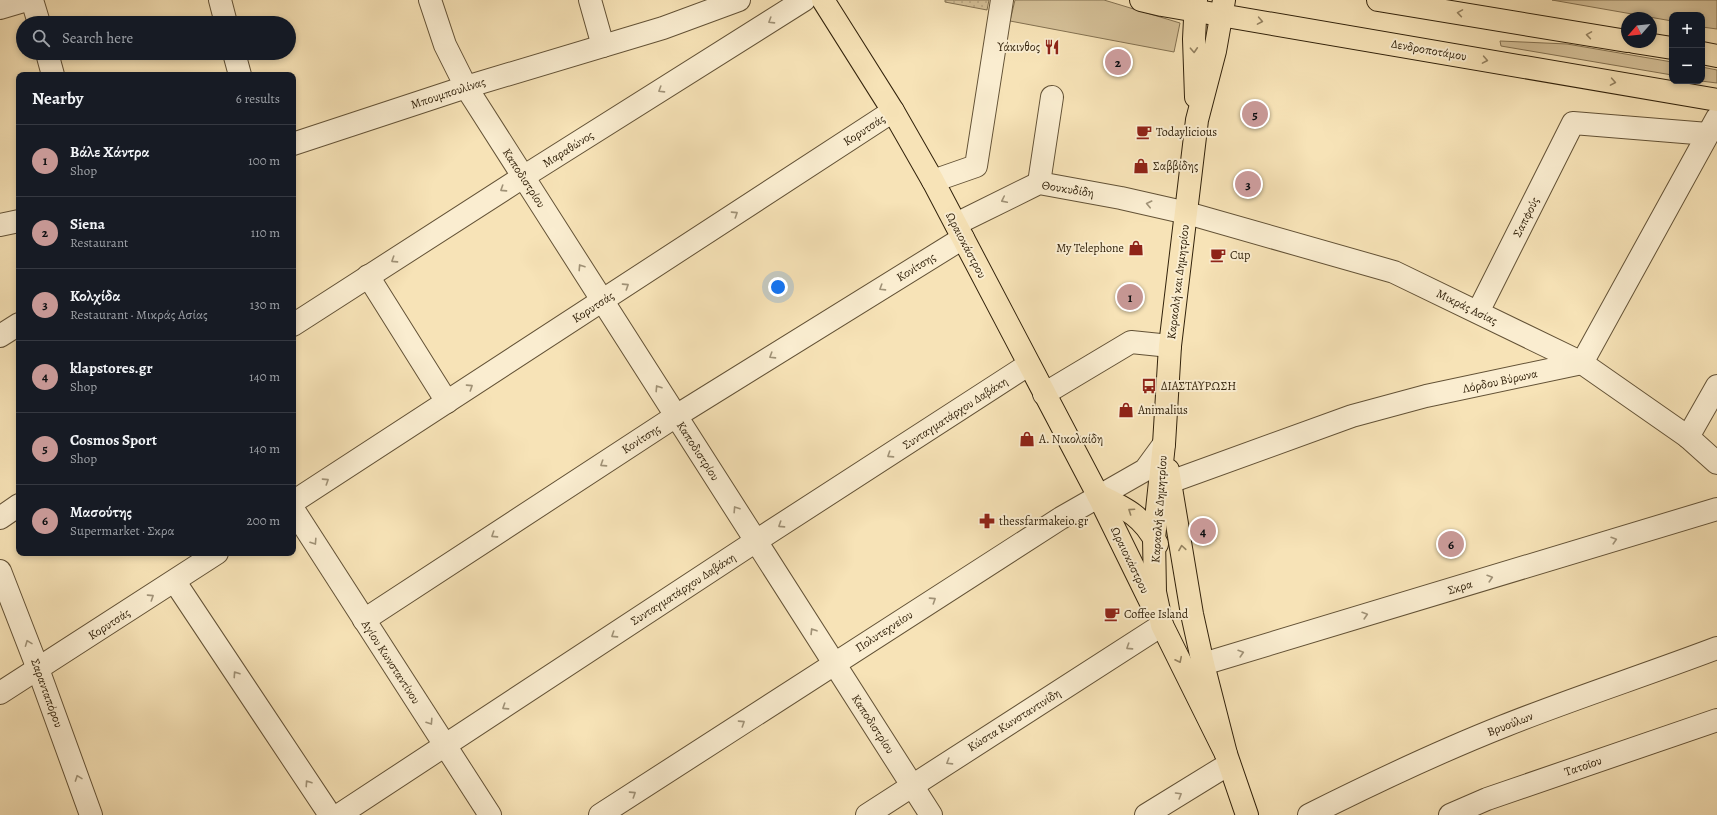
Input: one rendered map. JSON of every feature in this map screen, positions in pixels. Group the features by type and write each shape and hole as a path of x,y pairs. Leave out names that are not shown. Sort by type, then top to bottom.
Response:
{"main road":[{"name":"Ωραιοκάστρου","path":"823,0 893,111 933,181 1028,365 1098,495 1162,625"},
{"name":"Δενδροποτάμου","path":"1141,0 1223,7 1717,100"},
{"path":"1378,0 1621,40"},
{"name":"Καραολή και Δημητρίου","path":"1164,444 1170,346 1197,120 1194,39 1196,5"},
{"name":"Καραολή και Δημητρίου","path":"1197,120 1215,51 1223,7"},
{"path":"1657,46 1669,48"},
{"path":"1705,54 1717,56"},
{"name":"Καραολή & Δημητρίου","path":"1164,444 1192,614 1203,664 1228,759"},
{"name":"Καραολή & Δημητρίου","path":"1164,444 1154,538 1155,592 1162,625 1228,759"},
{"name":"Ωραιοκάστρου","path":"1098,495 1126,508 1137,516 1154,538 1192,614"},
{"path":"1228,759 1247,815"}],"street":[{"path":"0,8 27,0"},
{"path":"32,0 36,16"},
{"path":"220,0 224,16"},
{"name":"Καποδιστρίου","path":"430,0 445,45 466,87 931,815"},
{"path":"590,0 603,46"},
{"name":"Μπουμπουλίνας","path":"603,46 658,20 708,0"},
{"name":"Μπουμπουλίνας","path":"296,143 466,87 663,28 739,0"},
{"name":"Μαραθώνος","path":"296,323 523,176 804,0"},
{"path":"933,181 976,166 1002,0"},
{"path":"49,60 52,72"},
{"path":"236,60 239,72"},
{"path":"1039,182 1052,97"},
{"name":"Κορυτσάς","path":"296,500 893,111"},
{"name":"Σαπφούς","path":"1478,312 1573,123 1713,126"},
{"path":"1582,363 1713,126"},
{"name":"Θουκυδίδη","path":"959,231 1039,182 1122,198 1187,213"},
{"name":"Μικράς Ασίας","path":"1187,213 1394,272 1582,363 1688,437 1717,463"},
{"path":"0,225 16,222"},
{"name":"Κονίτσης","path":"364,620 959,231"},
{"path":"368,276 447,402"},
{"path":"0,336 16,326"},
{"path":"1044,394 1131,342 1170,346"},
{"name":"Λόρδου Βύρωνα","path":"1170,482 1352,416 1426,396 1582,363"},
{"name":"Συνταγματάρχου Δαβάκη","path":"339,815 756,541 1028,365"},
{"path":"1688,437 1717,386"},
{"name":"Πολυτεχνείου","path":"600,815 1061,518 1098,495 1144,470 1164,444"},
{"path":"0,518 16,507"},
{"name":"Σκρα","path":"1203,664 1717,509"},
{"name":"Αγίου Κωνσταντίνου","path":"296,515 490,815"},
{"name":"Κορυτσάς","path":"0,693 175,582 213,556"},
{"name":"Σαρανταπόρου","path":"0,571 38,669 91,815"},
{"path":"175,582 330,815"},
{"name":"Κώστα Κωνσταντινίδη","path":"866,815 1162,625"},
{"name":"Βρυούλων","path":"1309,815 1461,743 1717,648"},
{"name":"Τατοϊου","path":"1450,815 1487,799 1717,720"},
{"path":"1146,815 1228,759"}],"shaded area":[{"path":"945,0 989,0 987,10 945,2"},
{"path":"1015,0 1104,0 1180,23 1174,52 1010,21"},
{"path":"1552,0 1717,0 1717,29 1705,27 1705,12 1669,12 1669,20 1657,18 1657,12 1621,12"},
{"path":"1500,41 1567,44 1669,61 1669,74 1501,46"},
{"path":"1705,68 1717,70 1717,83 1705,82"}],"place":[{"name":"Υάκινθος","path":"1052,47"},
{"name":"Siena","path":"1118,62"},
{"name":"Cosmos Sport","path":"1255,114"},
{"name":"Todaylicious","path":"1144,132"},
{"name":"Σαββίδης","path":"1141,166"},
{"name":"Κολχίδα","path":"1248,184"},
{"name":"My Telephone","path":"1136,248"},
{"name":"Cup","path":"1218,255"},
{"name":"Βάλε Χάντρα","path":"1130,297"},
{"name":"ΔΙΑΣΤΑΥΡΩΣΗ","path":"1149,386"},
{"name":"Animalius","path":"1126,410"},
{"name":"Α. Νικολαίδη","path":"1027,439"},
{"name":"thessfarmakeio.gr","path":"987,521"},
{"name":"klapstores.gr","path":"1203,531"},
{"name":"Μασούτης","path":"1451,544"},
{"name":"Coffee Island","path":"1112,614"}]}
